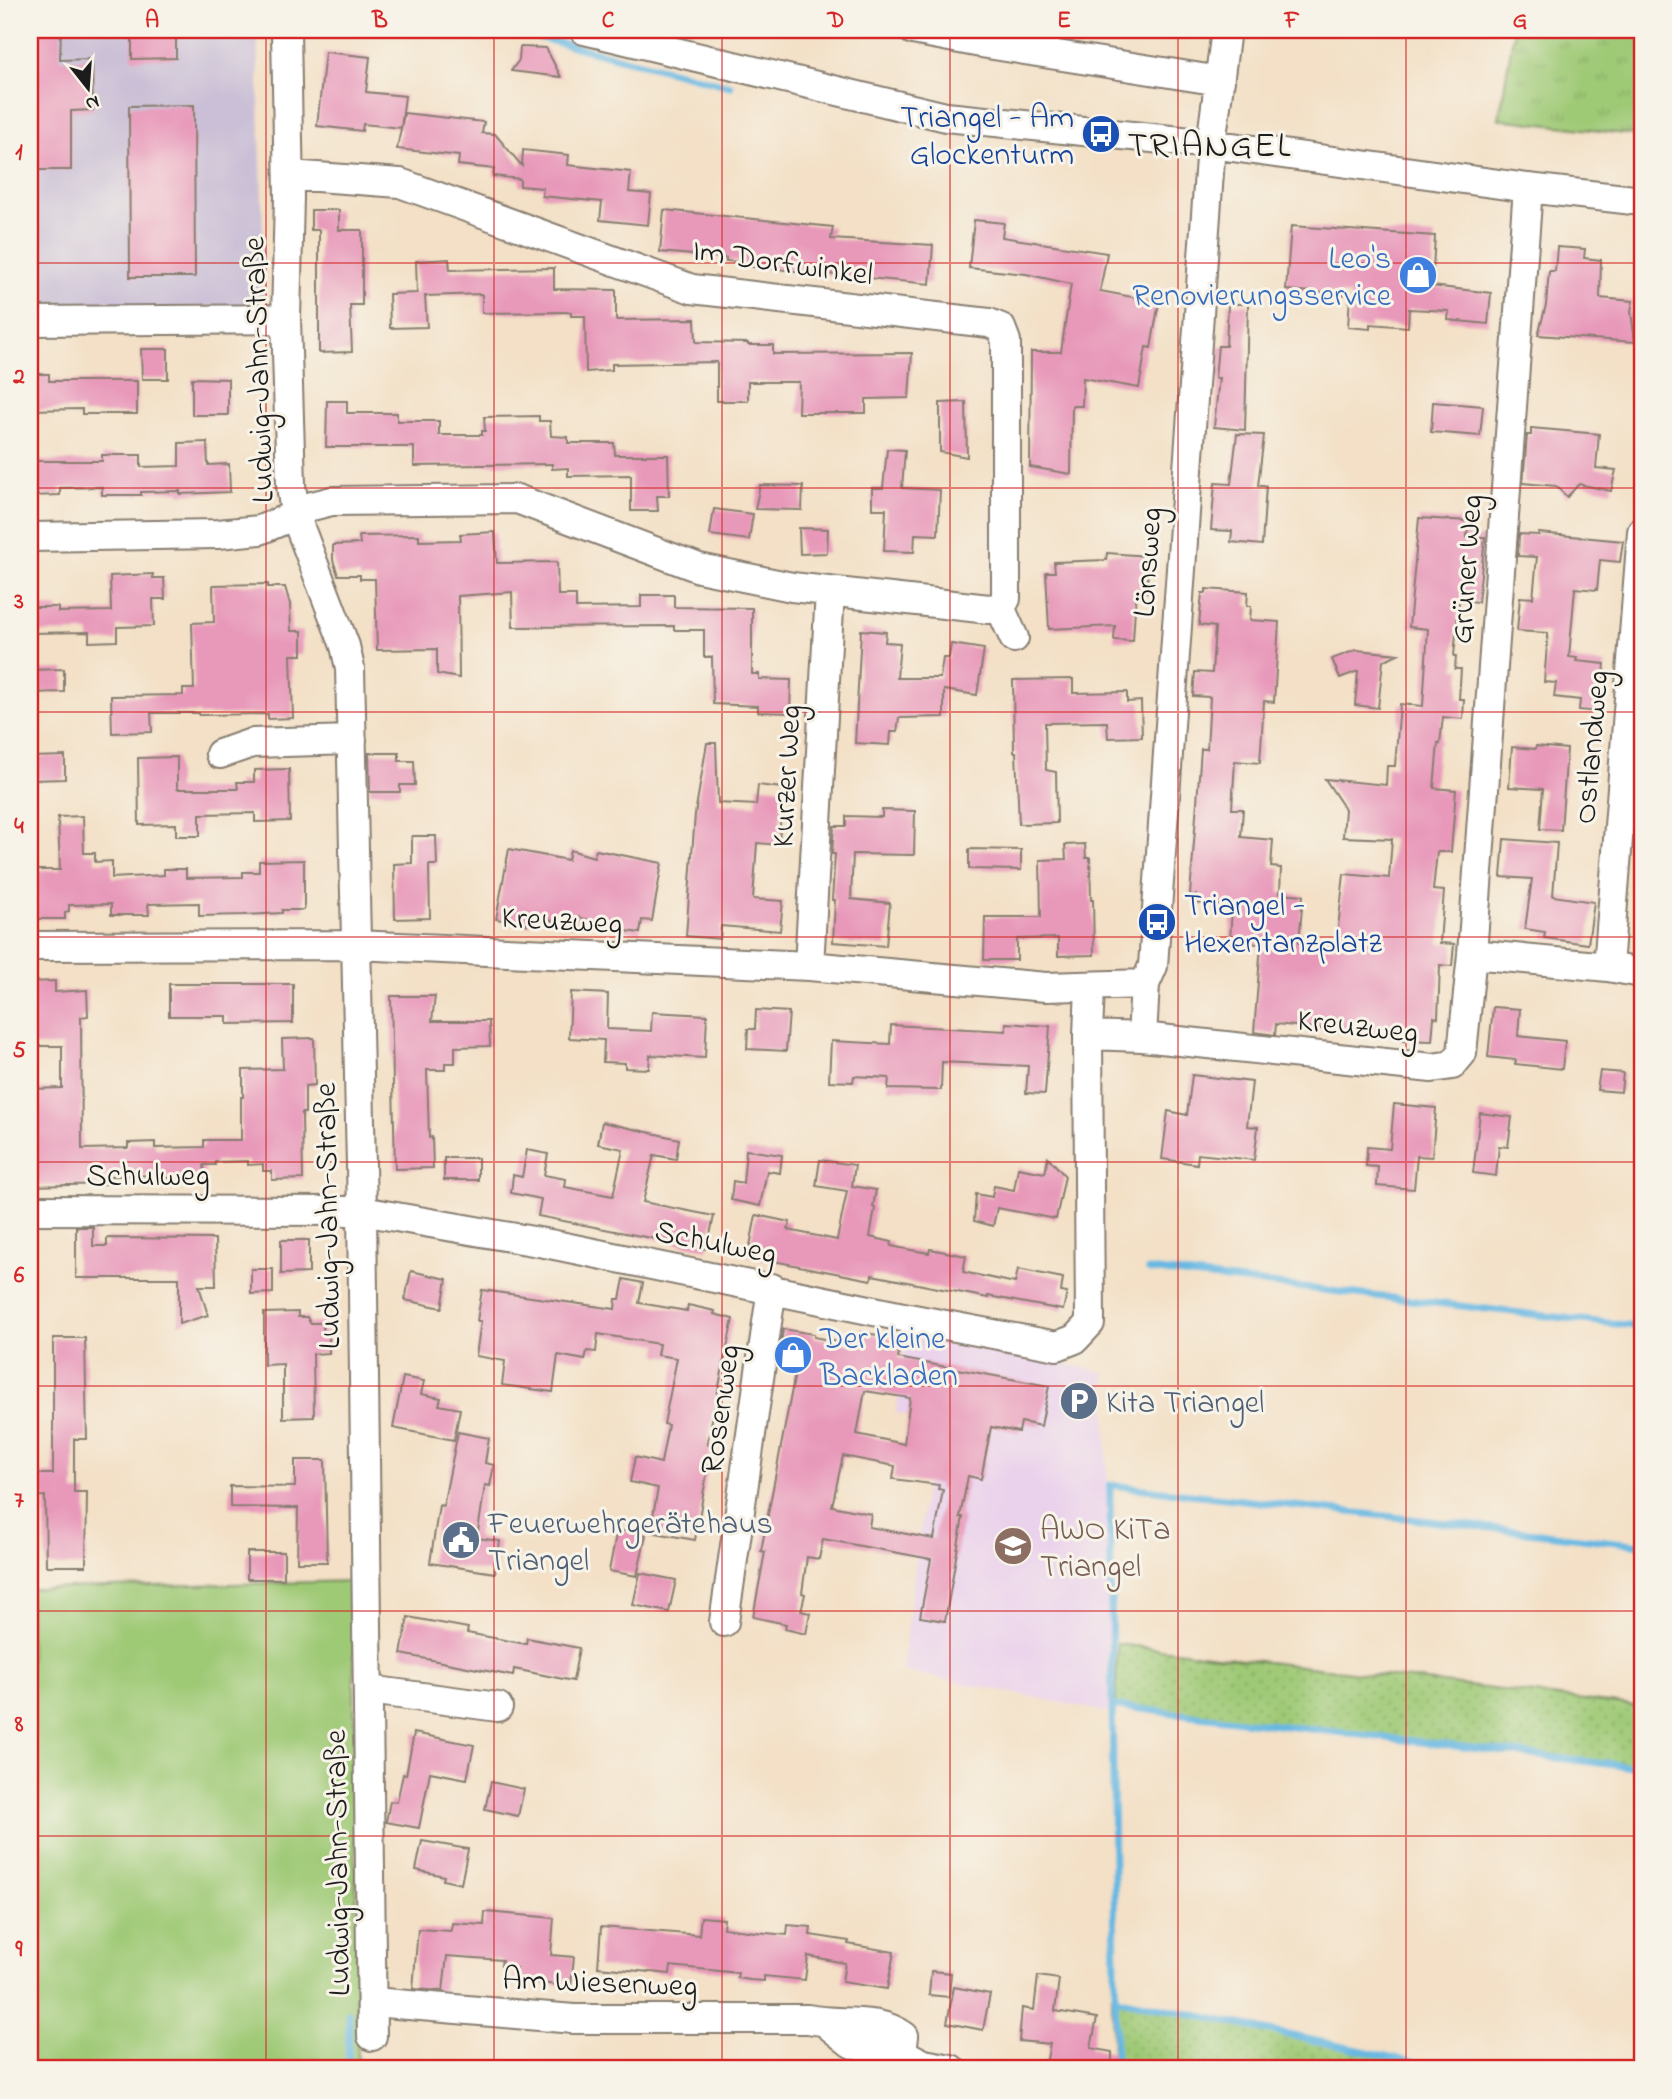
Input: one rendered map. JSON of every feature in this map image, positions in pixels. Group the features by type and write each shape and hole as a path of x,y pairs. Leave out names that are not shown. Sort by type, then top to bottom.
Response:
{"street":[{"name":"Ludwig-Jahn-Straße","path":"286,30 289,175 286,319 291,485 295,515 345,646 350,668 362,1210 372,2036"},
{"path":"584,30 946,117 1210,144 1642,201"},
{"path":"913,30 1220,81"},
{"name":"Lönsweg","path":"1142,1037 1136,983 1153,966 1210,144 1226,30"},
{"name":"Im Dorfwinkel","path":"289,175 400,183 692,289 975,321 1001,328 1006,341 1006,599 1000,607"},
{"name":"Grüner Weg","path":"1472,954 1528,188"},
{"path":"30,321 286,319"},
{"path":"30,537 218,534 260,530 312,506 332,501 517,499 699,568 792,587 989,609 1000,607 1014,638"},
{"name":"Ostlandweg","path":"1608,967 1642,532"},
{"name":"Kurzer Weg","path":"810,966 830,591"},
{"path":"219,754 252,743 352,740"},
{"name":"Kreuzweg","path":"30,946 356,945 810,966 1046,987 1136,983"},
{"path":"1472,954 1608,967 1642,973"},
{"name":"Kreuzweg","path":"1142,1037 1432,1068 1452,1065 1462,1053 1472,954"},
{"name":"Schulweg","path":"30,1210 362,1210 550,1244 1057,1346 1075,1339 1090,1323 1090,986"},
{"path":"1088,1035 1142,1037"},
{"name":"Rosenweg","path":"724,1622 772,1288"},
{"name":"Ludwig-Jahn-Straße","path":"369,1690 498,1707"},
{"name":"Am Wiesenweg","path":"373,2002 574,2019 808,2019 826,2023 864,2023 893,2028 904,2036 902,2053 924,2064 951,2069"}],"shaded area":[{"path":"30,30 257,30 265,307 30,309"},
{"name":"AWO KiTa Triangel","path":"906,1333 1105,1372 1112,1713 902,1671 934,1420 896,1413"}],"green space":[{"path":"1514,30 1642,30 1642,136 1499,119"},
{"path":"353,1581 358,2069 30,2069 30,1589"},
{"path":"1117,1644 1642,1707 1642,1766 1116,1704"},
{"path":"1112,1996 1453,2069 1113,2069"}],"building":[{"path":"30,30 61,30 60,60 92,59 93,110 71,111 71,170 30,170"},
{"path":"132,30 176,30 176,58 132,59"},
{"path":"520,47 546,48 561,77 511,71 519,60"},
{"path":"325,52 370,57 366,92 405,96 401,128 363,124 362,131 317,126"},
{"path":"194,105 195,277 130,277 129,106"},
{"path":"404,113 484,122 482,133 495,134 522,166 523,150 569,155 568,165 631,172 629,192 651,194 648,225 600,220 602,202 542,196 543,188 520,186 520,179 493,176 494,169 458,165 459,156 397,149"},
{"path":"311,210 339,210 339,230 362,230 362,305 350,305 352,352 319,353 319,230 311,230"},
{"path":"664,210 833,227 831,239 933,245 930,284 744,266 744,262 726,261 726,258 660,252"},
{"path":"974,220 1004,223 1002,237 1107,253 1100,291 1159,302 1151,348 1146,347 1139,388 1083,378 1082,406 1072,406 1071,474 1030,467 1031,352 1061,352 1071,284 1026,274 969,268"},
{"path":"1291,226 1435,236 1432,286 1491,293 1488,324 1448,320 1449,311 1409,309 1408,327 1370,324 1370,329 1348,327 1350,295 1286,290"},
{"path":"1557,247 1585,249 1584,258 1601,260 1600,298 1633,301 1631,311 1635,342 1538,335 1546,305 1549,271 1555,271"},
{"path":"449,259 450,270 554,268 554,289 616,290 616,320 695,319 696,342 773,345 773,354 912,353 909,398 866,399 866,413 798,413 799,382 748,382 748,401 717,401 717,362 612,364 612,370 586,372 585,316 571,316 571,312 482,313 482,294 425,296 427,327 390,328 389,294 417,293 416,261"},
{"path":"1228,304 1248,304 1245,430 1214,427 1219,378 1215,378 1218,346 1226,346"},
{"path":"141,349 168,349 168,379 142,379"},
{"path":"30,374 49,374 49,381 137,381 137,414 82,414 82,409 30,410"},
{"path":"192,378 228,379 228,415 192,415"},
{"path":"327,401 347,401 347,413 397,413 397,421 439,421 439,435 482,435 482,431 485,431 484,417 539,416 539,421 550,421 551,436 568,437 568,443 614,443 615,455 668,455 669,496 657,496 658,511 631,511 631,475 568,476 568,468 552,469 552,464 414,466 414,447 326,447"},
{"path":"966,402 967,457 940,452 940,403"},
{"path":"1433,402 1483,406 1480,436 1431,432"},
{"path":"1531,428 1599,434 1596,468 1616,470 1611,491 1579,484 1567,497 1556,486 1523,483 1527,435 1531,435"},
{"path":"1237,434 1264,435 1258,486 1266,486 1262,545 1231,542 1232,531 1211,530 1215,483 1231,484"},
{"path":"207,442 208,465 229,464 230,492 180,494 180,491 102,495 102,487 60,488 60,495 30,496 30,461 102,461 102,455 141,455 141,467 179,466 179,443"},
{"path":"887,449 905,450 902,488 940,490 938,535 915,534 914,552 884,551 886,509 872,509 872,488 883,488"},
{"path":"760,485 803,486 802,510 755,509"},
{"path":"714,509 753,514 749,540 710,535"},
{"path":"1419,518 1468,521 1467,537 1485,537 1478,602 1459,600 1454,656 1455,669 1461,669 1459,699 1464,699 1463,719 1443,717 1440,744 1438,743 1434,788 1456,790 1451,852 1437,852 1433,890 1444,891 1440,943 1454,944 1452,966 1440,965 1438,1018 1434,1017 1432,1041 1402,1040 1403,1037 1276,1024 1275,1035 1254,1032 1261,944 1230,942 1232,906 1196,903 1196,895 1190,895 1201,749 1207,749 1210,697 1193,696 1195,672 1212,673 1215,627 1199,625 1202,593 1206,593 1206,589 1248,592 1250,620 1279,622 1274,702 1264,701 1260,763 1235,761 1232,809 1243,809 1241,837 1273,840 1271,867 1281,868 1280,893 1303,895 1299,943 1336,946 1344,874 1389,878 1392,839 1343,837 1345,809 1325,779 1386,785 1387,766 1395,766 1400,704 1423,706 1428,629 1409,627"},
{"path":"799,528 828,529 827,553 800,554"},
{"path":"495,532 497,563 557,562 558,595 576,595 576,608 641,607 641,595 674,595 674,607 752,608 752,674 759,674 759,679 791,680 790,713 758,712 758,706 713,704 712,657 704,657 704,630 674,630 674,626 513,627 512,592 458,596 459,678 437,674 437,649 377,650 375,579 360,579 360,575 338,575 333,560 333,545 360,544 359,536 419,535 419,541 461,540 460,534"},
{"path":"1539,533 1623,541 1620,562 1600,560 1597,590 1575,588 1569,657 1577,658 1576,661 1605,664 1600,712 1579,710 1580,700 1554,697 1556,683 1544,682 1548,633 1517,631 1520,597 1533,598 1537,557 1518,556 1519,534"},
{"path":"1107,553 1148,556 1147,592 1136,591 1133,641 1114,640 1115,626 1049,629 1046,572 1055,572 1054,562 1106,560"},
{"path":"153,574 153,578 164,578 165,599 153,599 154,626 117,627 117,641 89,642 89,632 30,633 30,607 58,607 58,612 111,611 110,576"},
{"path":"268,584 268,587 285,587 290,604 291,631 302,631 302,655 291,655 293,718 268,719 268,714 151,713 152,732 112,733 111,696 183,695 183,689 194,689 192,623 214,622 213,585"},
{"path":"861,630 886,632 885,642 900,643 897,678 940,678 943,658 949,658 951,644 984,649 977,695 944,690 944,717 899,718 897,732 891,732 890,745 855,743"},
{"path":"1356,650 1398,654 1383,661 1378,708 1355,705 1358,671 1340,678 1332,659"},
{"path":"64,669 64,692 30,693 30,670"},
{"path":"1073,679 1073,693 1127,692 1127,702 1141,701 1142,737 1108,738 1107,722 1045,723 1046,770 1056,772 1057,823 1019,824 1013,680"},
{"path":"707,743 716,743 718,803 756,805 758,785 782,788 779,845 757,843 753,899 783,901 780,931 721,926 720,939 686,936 695,814"},
{"path":"1536,746 1567,749 1561,830 1540,829 1543,789 1509,787 1512,747 1535,749"},
{"path":"369,753 399,753 399,761 414,761 415,785 400,785 400,792 370,792"},
{"path":"65,756 65,779 30,780 30,757"},
{"path":"177,757 177,789 238,789 237,782 254,782 254,770 289,769 290,821 255,822 255,813 200,814 200,836 176,836 176,824 139,825 138,758"},
{"path":"882,810 915,811 914,855 853,854 851,899 890,903 886,946 833,942 834,826 846,826 846,816 882,817"},
{"path":"83,816 84,853 95,853 95,862 112,861 112,878 164,875 164,869 186,869 186,878 243,877 243,872 259,872 259,861 304,860 304,910 199,916 199,903 148,904 149,915 111,915 111,904 69,905 65,919 30,919 30,870 60,870 58,817"},
{"path":"412,836 436,836 437,865 429,865 430,918 395,919 394,864 412,863"},
{"path":"1504,839 1557,843 1553,896 1594,902 1588,944 1544,938 1545,932 1525,929 1532,879 1501,877"},
{"path":"1085,844 1086,858 1090,858 1094,955 1058,956 1058,938 1017,939 1017,960 984,960 985,917 1041,917 1040,860 1066,859 1065,845"},
{"path":"509,849 568,860 570,850 594,857 596,850 662,863 652,921 642,920 640,933 612,929 613,926 577,917 574,927 533,915 531,925 496,919"},
{"path":"969,849 1021,850 1021,870 969,869"},
{"path":"55,981 55,992 87,990 88,1016 81,1017 82,1149 128,1148 128,1143 155,1142 155,1148 204,1147 204,1140 241,1140 243,1070 283,1069 282,1039 314,1038 315,1085 305,1086 305,1113 302,1113 303,1179 272,1180 272,1171 263,1171 263,1164 248,1165 248,1161 204,1165 205,1177 108,1176 108,1184 30,1186 30,1089 62,1088 62,1046 30,1046 30,982"},
{"path":"169,984 293,984 293,1023 227,1024 227,1016 169,1016"},
{"path":"571,992 608,994 607,1029 651,1031 652,1012 707,1015 705,1058 650,1055 649,1069 625,1068 625,1063 603,1062 604,1040 569,1038"},
{"path":"391,996 435,996 432,1021 489,1021 490,1046 455,1047 455,1063 445,1063 445,1070 427,1070 429,1138 432,1137 433,1168 395,1169"},
{"path":"1493,1007 1520,1009 1518,1036 1565,1041 1562,1069 1515,1064 1516,1060 1488,1057"},
{"path":"756,1010 789,1012 786,1051 747,1049 748,1029 755,1029"},
{"path":"1006,1023 1050,1026 1045,1094 1026,1093 1028,1066 942,1062 941,1090 888,1089 889,1078 854,1076 853,1082 829,1081 831,1041 890,1044 891,1025 1006,1031"},
{"path":"1600,1071 1623,1073 1621,1092 1597,1090"},
{"path":"1192,1075 1252,1082 1247,1126 1258,1127 1254,1160 1198,1154 1197,1164 1162,1159 1168,1111 1187,1115"},
{"path":"1394,1104 1436,1108 1432,1157 1417,1156 1414,1189 1377,1186 1378,1167 1366,1166 1367,1147 1390,1149"},
{"path":"1480,1113 1512,1117 1508,1147 1499,1146 1496,1176 1473,1173"},
{"path":"602,1122 679,1139 676,1159 654,1155 643,1202 714,1216 707,1249 538,1216 541,1199 511,1193 513,1175 522,1177 527,1150 548,1154 544,1175 566,1179 565,1187 613,1196 623,1149 598,1144"},
{"path":"746,1150 782,1155 780,1173 767,1171 760,1206 731,1200 733,1181 743,1183"},
{"path":"1048,1157 1065,1176 1056,1219 997,1208 993,1226 974,1221 976,1194 992,1197 994,1186 1014,1190 1018,1168 1045,1173"},
{"path":"444,1158 478,1158 478,1180 444,1180"},
{"path":"820,1160 855,1165 852,1186 876,1190 870,1237 892,1242 891,1246 911,1250 929,1253 930,1249 966,1256 963,1272 1015,1283 1018,1269 1063,1278 1061,1292 1067,1293 1063,1310 872,1275 871,1280 748,1256 756,1215 790,1222 788,1230 837,1240 847,1191 816,1186"},
{"path":"76,1227 93,1227 93,1246 107,1246 107,1238 215,1239 216,1286 199,1286 208,1315 179,1324 179,1278 76,1278"},
{"path":"281,1240 309,1240 309,1273 281,1274"},
{"path":"251,1269 273,1269 273,1293 251,1294"},
{"path":"411,1271 447,1279 442,1308 405,1300"},
{"path":"624,1279 643,1283 639,1303 687,1311 688,1305 715,1311 714,1314 733,1319 707,1444 712,1445 695,1540 650,1532 658,1488 630,1482 635,1457 661,1463 668,1425 664,1424 677,1358 657,1355 659,1344 598,1334 596,1352 587,1351 585,1360 558,1355 553,1392 502,1385 505,1361 476,1356 481,1321 477,1321 482,1290 615,1309"},
{"path":"298,1312 298,1317 307,1317 310,1323 323,1323 323,1332 329,1332 329,1353 313,1354 314,1417 283,1418 283,1364 264,1365 264,1313"},
{"path":"783,1329 857,1346 860,1332 901,1339 898,1358 1049,1386 1041,1426 1021,1422 1019,1432 991,1427 981,1479 968,1476 945,1621 920,1617 931,1559 823,1539 819,1559 807,1557 801,1611 810,1613 806,1634 785,1629 786,1624 753,1617 765,1552 761,1551 796,1368 791,1367 793,1353 780,1351","holes":["865,1391 910,1398 904,1444 857,1434","843,1456 895,1466 893,1479 939,1485 938,1489 943,1490 934,1539 869,1527 871,1514 832,1506"]},
{"path":"53,1338 85,1338 87,1439 74,1439 74,1492 87,1492 86,1566 46,1566 45,1496 30,1497 31,1474 53,1474"},
{"path":"403,1377 424,1381 421,1394 441,1398 439,1405 460,1409 454,1440 393,1428"},
{"path":"458,1432 489,1438 485,1463 494,1465 490,1486 485,1485 477,1538 500,1541 495,1573 430,1563 439,1505 443,1506"},
{"path":"295,1460 325,1460 327,1562 297,1562 298,1508 230,1507 230,1486 295,1487"},
{"path":"617,1530 646,1535 637,1576 609,1571"},
{"path":"247,1552 284,1552 284,1579 247,1579"},
{"path":"640,1573 676,1580 669,1612 633,1605"},
{"path":"408,1617 468,1628 467,1633 526,1644 527,1638 579,1648 573,1681 514,1669 513,1676 401,1654"},
{"path":"414,1733 474,1745 467,1779 430,1772 419,1828 386,1822 390,1801 397,1802 403,1774 406,1775"},
{"path":"491,1782 524,1789 518,1816 485,1809"},
{"path":"422,1841 468,1849 461,1884 443,1880 444,1876 416,1870"},
{"path":"485,1912 554,1918 551,1955 574,1957 571,1986 515,1981 516,1968 501,1966 502,1960 447,1956 443,1991 413,1989 418,1929 451,1931 452,1923 484,1925"},
{"path":"701,1917 724,1919 723,1928 787,1935 788,1925 811,1927 810,1935 894,1952 887,1989 842,1982 845,1963 808,1956 805,1980 764,1976 764,1981 750,1980 737,1978 738,1973 671,1966 670,1974 598,1967 601,1927 699,1935"},
{"path":"931,1971 951,1973 949,1997 929,1995"},
{"path":"1038,1976 1059,1979 1055,2011 1097,2018 1091,2048 1112,2052 1112,2069 1073,2069 1046,2064 1050,2044 1019,2041 1022,2008 1034,2010"},
{"path":"954,1987 990,1994 983,2030 947,2023"}],"waterway":[{"path":"509,30 730,86"},
{"path":"1149,1270 1642,1327"},
{"path":"1116,2069 1110,1485 1642,1545"},
{"path":"1114,1706 1642,1768"},
{"path":"1115,1998 1447,2069"},
{"path":"348,2069 349,2013"}],"place":[{"name":"Triangel - Am Glockenturm","path":"1101,134"},
{"name":"Leo's Renovierungsservice","path":"1418,275"},
{"name":"Triangel - Hexentanzplatz","path":"1157,922"},
{"name":"Der kleine Backladen","path":"793,1355"},
{"name":"Kita Triangel","path":"1079,1401"},
{"name":"Feuerwehrgerätehaus Triangel","path":"461,1540"},
{"name":"AWO KiTa Triangel","path":"1013,1546"}],"district":[{"name":"TRIANGEL","path":"1210,144"}]}
